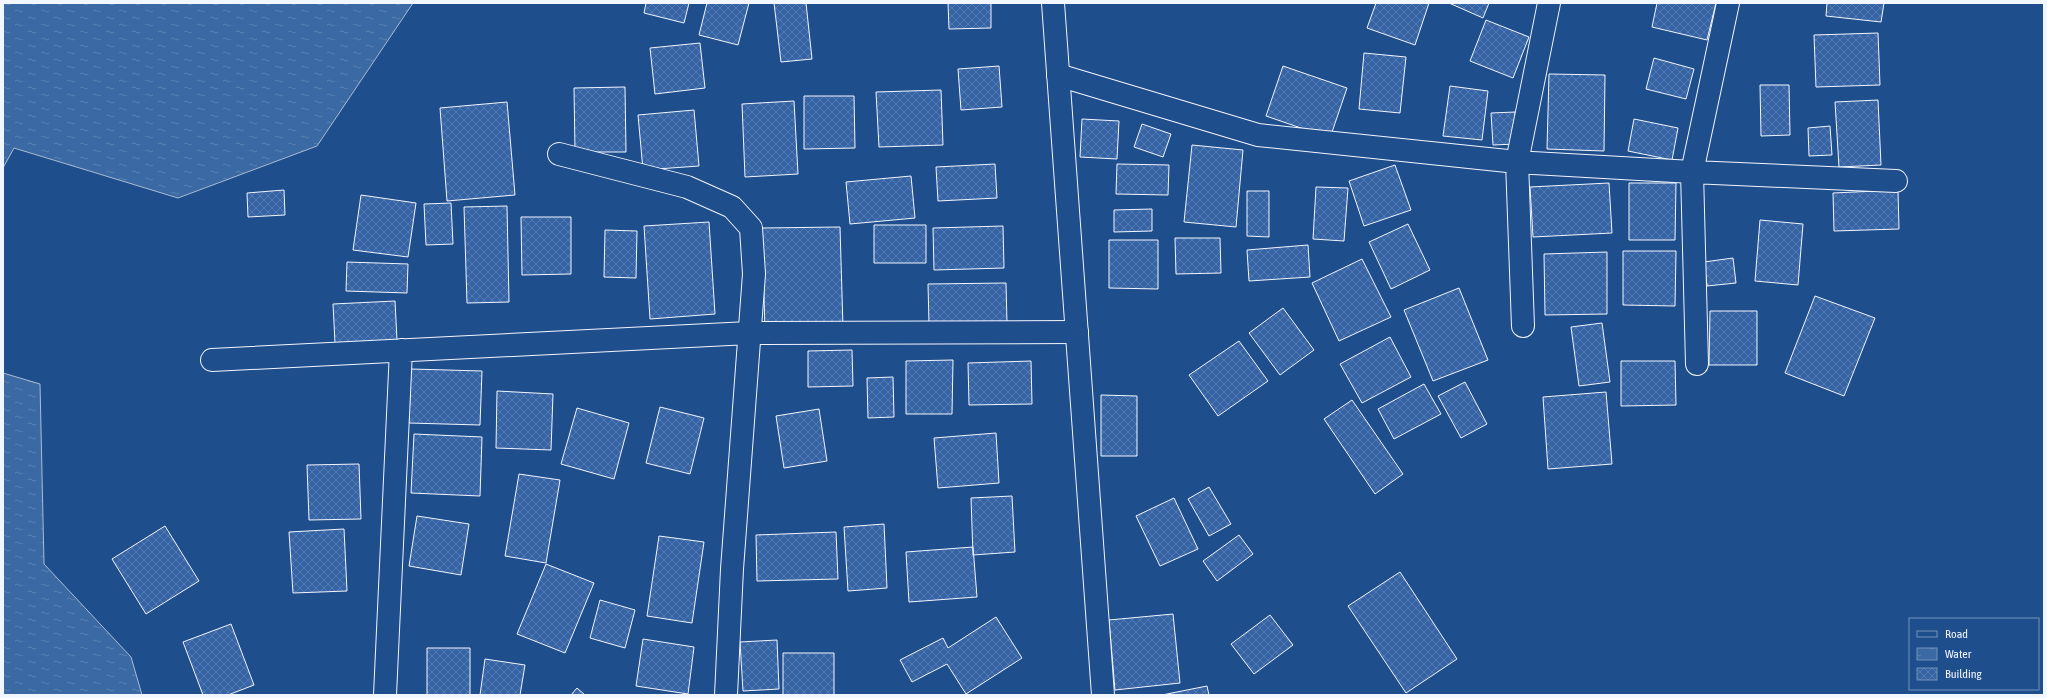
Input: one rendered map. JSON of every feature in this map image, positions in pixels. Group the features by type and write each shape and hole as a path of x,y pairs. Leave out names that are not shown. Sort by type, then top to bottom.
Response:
{"main road":[{"path":"1053,3 1103,695"},
{"path":"1523,326 1517,162 1549,3"},
{"path":"1697,364 1692,172 1728,3"},
{"path":"1058,75 1258,135 1517,162 1692,172 1896,181"},
{"path":"559,154 687,187 732,207 751,228 754,274 732,569 726,695"},
{"path":"212,360 749,334 1077,332"},
{"path":"385,695 401,350"}],"water":[{"path":"3,3 413,3 317,146 178,198 14,148 3,168"},
{"path":"3,373 40,384 44,564 131,657 142,695 3,695"}],"building":[{"path":"646,3 689,3 684,23 644,13"},
{"path":"707,3 749,3 738,45 699,35"},
{"path":"774,3 806,3 812,59 781,62"},
{"path":"948,3 991,3 991,28 949,29"},
{"path":"1376,3 1429,3 1415,45 1367,28"},
{"path":"1449,3 1489,3 1483,18"},
{"path":"1657,3 1716,3 1707,40 1652,27"},
{"path":"1827,3 1884,3 1881,22 1826,16"},
{"path":"1486,20 1529,37 1513,78 1470,61"},
{"path":"1878,33 1880,85 1816,87 1814,35"},
{"path":"700,43 705,88 655,94 650,48"},
{"path":"1364,53 1406,57 1400,113 1359,109"},
{"path":"1654,58 1694,69 1686,99 1646,89"},
{"path":"999,66 1002,107 961,110 958,69"},
{"path":"1283,66 1347,88 1330,138 1266,116"},
{"path":"1549,74 1605,75 1604,151 1547,149"},
{"path":"1760,85 1789,85 1790,135 1761,136"},
{"path":"1450,86 1488,91 1482,140 1443,136"},
{"path":"625,87 626,152 575,152 574,88"},
{"path":"941,90 943,145 879,147 876,92"},
{"path":"804,96 854,96 855,148 804,149"},
{"path":"1878,100 1881,165 1839,167 1835,102"},
{"path":"794,101 798,174 745,177 742,104"},
{"path":"507,102 515,195 447,201 440,108"},
{"path":"694,110 699,166 643,170 638,115"},
{"path":"1515,112 1516,144 1493,145 1491,113"},
{"path":"1082,119 1119,121 1117,159 1080,157"},
{"path":"1634,119 1678,128 1672,160 1628,151"},
{"path":"1142,124 1171,134 1163,157 1134,147"},
{"path":"1830,126 1832,155 1809,156 1808,128"},
{"path":"1192,145 1243,150 1236,227 1184,222"},
{"path":"995,164 997,198 938,201 936,167"},
{"path":"1117,164 1169,165 1168,195 1116,194"},
{"path":"1395,165 1411,210 1364,226 1349,181"},
{"path":"911,176 915,218 850,224 846,182"},
{"path":"1609,183 1612,233 1533,237 1530,187"},
{"path":"1629,183 1676,183 1675,240 1629,240"},
{"path":"1316,187 1348,188 1344,241 1313,239"},
{"path":"284,190 285,215 248,217 247,193"},
{"path":"1898,190 1899,229 1834,231 1833,193"},
{"path":"1247,191 1269,191 1269,237 1247,236"},
{"path":"361,195 416,203 408,257 353,250"},
{"path":"451,203 453,244 426,245 424,204"},
{"path":"507,206 509,302 467,303 464,207"},
{"path":"1152,209 1152,231 1114,232 1114,210"},
{"path":"521,217 571,217 571,274 522,275"},
{"path":"1760,220 1803,224 1798,285 1755,281"},
{"path":"709,222 715,314 650,319 644,226"},
{"path":"1408,224 1430,270 1391,289 1369,242"},
{"path":"874,225 926,225 926,263 874,263"},
{"path":"1003,226 1004,268 934,270 933,228"},
{"path":"840,227 843,328 765,330 762,228"},
{"path":"605,230 637,231 636,278 604,277"},
{"path":"1175,238 1220,238 1221,273 1176,274"},
{"path":"1109,240 1158,240 1158,289 1109,288"},
{"path":"1308,245 1310,277 1249,281 1247,250"},
{"path":"1623,251 1676,251 1675,306 1623,305"},
{"path":"1607,252 1607,314 1545,315 1544,254"},
{"path":"1733,258 1736,283 1707,286 1704,262"},
{"path":"1362,259 1391,317 1339,341 1312,283"},
{"path":"347,262 408,264 407,293 346,291"},
{"path":"1006,283 1007,323 929,324 928,284"},
{"path":"1459,288 1488,360 1433,381 1404,310"},
{"path":"1815,296 1875,318 1844,396 1785,373"},
{"path":"395,301 397,340 335,343 333,304"},
{"path":"1283,308 1314,350 1280,375 1249,333"},
{"path":"1710,311 1757,311 1757,365 1709,365"},
{"path":"1602,323 1610,382 1579,386 1571,327"},
{"path":"1390,337 1411,377 1362,403 1340,364"},
{"path":"1239,341 1268,381 1218,416 1189,375"},
{"path":"852,350 853,386 808,387 808,351"},
{"path":"953,360 952,414 906,414 906,361"},
{"path":"1031,361 1032,404 969,405 968,363"},
{"path":"1621,361 1675,361 1676,405 1621,406"},
{"path":"411,369 482,371 480,425 409,423"},
{"path":"893,377 894,417 868,418 867,378"},
{"path":"1465,382 1487,424 1461,438 1438,396"},
{"path":"1424,384 1441,414 1394,439 1378,409"},
{"path":"497,391 553,394 551,450 496,448"},
{"path":"1606,392 1612,464 1548,469 1543,397"},
{"path":"1101,395 1137,396 1137,456 1101,456"},
{"path":"1352,400 1403,474 1375,494 1324,419"},
{"path":"660,407 704,418 690,474 646,463"},
{"path":"577,408 629,423 614,479 561,464"},
{"path":"819,409 827,461 784,468 776,416"},
{"path":"996,433 999,483 938,488 934,438"},
{"path":"414,434 482,437 480,496 411,493"},
{"path":"359,464 361,519 309,520 307,465"},
{"path":"519,474 560,480 546,563 505,556"},
{"path":"1209,487 1231,524 1209,536 1188,499"},
{"path":"1012,496 1015,552 973,555 971,498"},
{"path":"1174,498 1198,549 1160,566 1136,516"},
{"path":"417,516 469,524 461,575 409,566"},
{"path":"884,524 887,588 848,591 844,527"},
{"path":"165,526 199,581 146,614 112,559"},
{"path":"344,529 347,591 293,593 289,532"},
{"path":"836,532 838,579 757,581 756,535"},
{"path":"1239,535 1253,554 1217,581 1203,561"},
{"path":"659,536 704,542 692,623 647,616"},
{"path":"973,547 977,597 909,602 906,552"},
{"path":"546,564 594,583 565,653 517,634"},
{"path":"1400,572 1457,659 1406,693 1348,606"},
{"path":"600,600 635,610 625,648 590,638"},
{"path":"1173,614 1180,683 1115,690 1109,620"},
{"path":"1270,615 1293,645 1254,674 1231,644"},
{"path":"996,617 1022,658 966,694 947,664 912,682 900,660 943,638 948,648"},
{"path":"231,624 254,685 228,695 203,695 183,642"},
{"path":"643,639 694,647 688,694 636,686"},
{"path":"777,640 779,689 743,691 740,642"},
{"path":"427,648 470,648 470,695 427,695"},
{"path":"783,653 834,653 834,695 783,695"},
{"path":"485,659 525,665 520,695 480,695"},
{"path":"1207,686 1209,695 1162,695"},
{"path":"577,688 585,695 571,695"}]}
